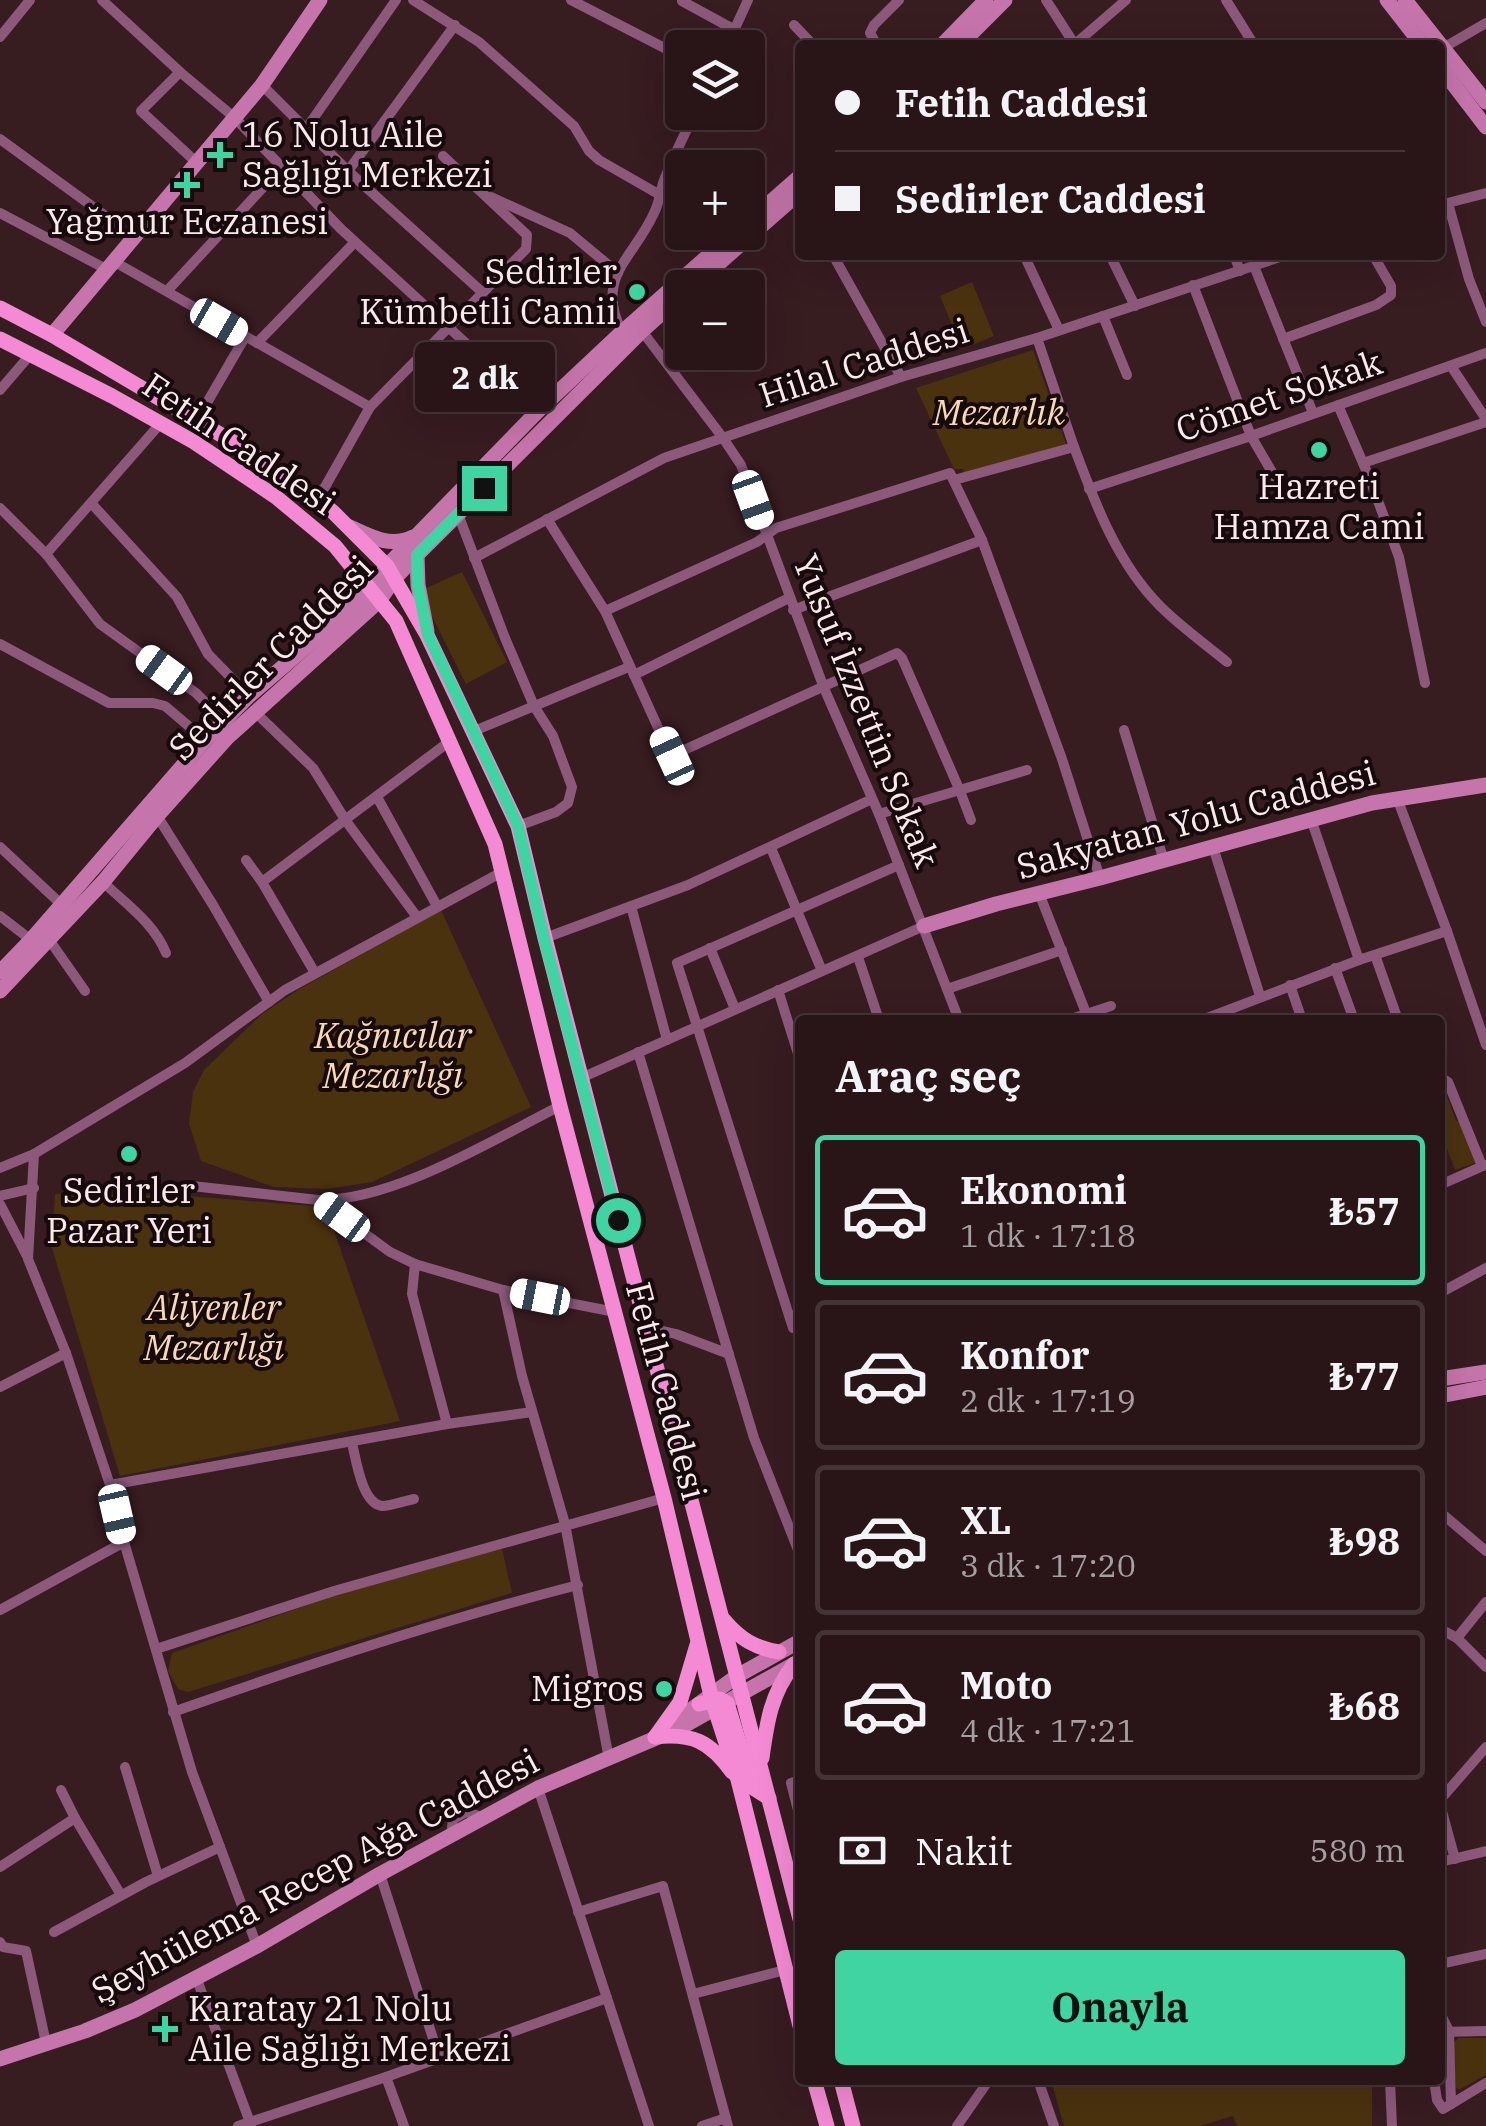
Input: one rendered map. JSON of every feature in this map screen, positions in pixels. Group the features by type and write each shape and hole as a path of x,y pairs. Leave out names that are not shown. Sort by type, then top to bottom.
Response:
{"main road":[{"path":"52,335 262,85 320,0"},
{"path":"947,40 986,0"},
{"path":"965,40 1005,0"},
{"path":"1386,0 1418,40"},
{"path":"1405,0 1437,40"},
{"path":"1445,51 1486,102"},
{"path":"1445,78 1486,127"},
{"path":"765,207 795,180"},
{"path":"713,270 795,202"},
{"name":"Sedirler Caddesi","path":"0,991 62,905 152,811 375,596 417,536 539,410 715,250"},
{"name":"Fetih Caddesi","path":"0,308 246,449 332,511 391,572 428,635 518,826 737,1676 718,1699"},
{"name":"Sedirler Caddesi","path":"391,572 417,555 665,310"},
{"name":"Fetih Caddesi","path":"0,338 194,442 276,497 335,546 396,622 495,844 795,2007"},
{"path":"112,396 124,378"},
{"path":"347,525 386,542 417,536"},
{"path":"417,555 418,586 428,635"},
{"name":"Sedirler Caddesi","path":"0,972 103,882 205,740 248,696 375,596"},
{"name":"Sakyatan Yolu Caddesi","path":"924,926 1310,818 1397,798 1485,787"},
{"path":"1445,1378 1486,1372"},
{"path":"1445,1395 1486,1388"},
{"path":"686,1591 697,1613 718,1699 753,1788 768,1798"},
{"path":"721,1616 747,1642 780,1652"},
{"path":"655,1737 680,1702 698,1641"},
{"path":"737,1676 795,1644"},
{"name":"Şeyhülema Recep Ağa Caddesi","path":"0,2059 122,2016 257,1946 538,1788 682,1726 718,1699 795,1663"},
{"path":"760,1768 771,1705 780,1682 795,1664"},
{"name":"Fetih Caddesi","path":"718,1699 760,1768 795,1900"},
{"path":"655,1737 693,1737 711,1748 738,1780"},
{"path":"815,2085 826,2126"},
{"path":"843,2085 853,2126"}],"street":[{"path":"0,37 30,0"},
{"path":"102,0 235,118 356,242 539,410"},
{"path":"306,129 396,0"},
{"path":"413,0 479,42 574,126 599,160 660,195"},
{"path":"571,0 665,48"},
{"path":"682,0 735,30 748,0"},
{"path":"874,40 870,34 874,25 899,0"},
{"path":"1046,0 1071,40"},
{"path":"1080,40 1126,0"},
{"path":"1228,1 1251,40"},
{"path":"1445,47 1486,23"},
{"path":"348,171 455,25"},
{"path":"794,25 808,40"},
{"path":"180,72 141,111 196,162"},
{"path":"262,85 348,171 482,292"},
{"path":"642,331 622,332 610,300 618,272 654,213 687,130"},
{"path":"0,139 133,236"},
{"path":"313,499 325,487 370,406 526,249 527,235 443,156"},
{"path":"168,291 282,167"},
{"path":"483,194 570,233 618,272"},
{"path":"1445,204 1486,194"},
{"path":"1445,207 1486,322"},
{"path":"0,213 168,291 370,406"},
{"path":"257,343 356,242"},
{"path":"837,260 901,377"},
{"path":"1026,260 1059,330"},
{"path":"1112,260 1135,306"},
{"path":"1236,260 1240,271"},
{"name":"Hilal Caddesi","path":"474,558 664,458 901,377 1037,338 1271,260"},
{"path":"1284,339 1376,305 1391,295 1391,286 1375,260"},
{"path":"1254,266 1313,414"},
{"path":"1193,286 1251,436 1276,479"},
{"path":"1104,316 1127,376"},
{"name":"Yusuf İzzettin Sokak","path":"642,331 740,466 788,598 879,814 957,1015"},
{"path":"198,420 245,337"},
{"path":"1037,338 1089,489 1108,532 1158,605 1227,662"},
{"name":"Cömet Sokak","path":"1089,489 1486,353"},
{"path":"0,390 30,354"},
{"path":"1363,463 1486,420 1451,366"},
{"path":"1338,405 1399,557 1425,682"},
{"path":"46,554 160,424"},
{"path":"954,480 1074,447"},
{"path":"605,611 758,542 776,528 950,473 982,540 1062,759 1100,878"},
{"path":"92,504 177,597 208,654 248,696"},
{"path":"0,508 46,554 100,624 196,694 224,721"},
{"path":"458,514 490,604 534,706 553,736 572,787 568,803 556,812 518,826"},
{"path":"546,520 605,611 680,776"},
{"path":"793,610 982,540"},
{"path":"474,730 632,671 788,598"},
{"path":"0,644 109,703 165,706 205,740"},
{"path":"672,756 897,654 971,820"},
{"path":"255,712 313,768 417,916"},
{"path":"1124,730 1164,861"},
{"path":"262,882 450,741"},
{"path":"879,814 1028,770"},
{"path":"377,797 437,906"},
{"path":"1397,798 1486,1045"},
{"path":"544,938 688,885 872,800"},
{"path":"152,811 268,1002"},
{"path":"1310,818 1359,960"},
{"path":"0,847 62,905"},
{"path":"1213,847 1260,996"},
{"path":"771,848 822,970"},
{"path":"246,860 315,973"},
{"path":"793,1328 677,963 899,865"},
{"path":"0,1168 34,1154 185,1063 315,973 502,872"},
{"path":"103,882 149,924 166,953"},
{"path":"1040,893 1086,1014"},
{"path":"632,906 667,1040"},
{"path":"0,916 40,939 85,990"},
{"path":"582,1078 924,926"},
{"path":"1214,1015 1447,931"},
{"path":"710,948 735,1009"},
{"path":"947,989 1062,950"},
{"path":"1375,955 1396,1015"},
{"path":"858,957 877,1015"},
{"path":"1336,968 1352,1015"},
{"path":"1290,985 1300,1015"},
{"path":"778,990 795,1044"},
{"path":"1083,1015 1111,1006"},
{"path":"638,1052 754,1438 795,1541"},
{"path":"1445,1080 1484,1166 1445,1183"},
{"path":"192,1186 318,1200 366,1194 421,1175 560,1106"},
{"path":"28,1259 34,1154"},
{"path":"0,1196 34,1188"},
{"path":"318,1200 390,1252 415,1264 503,1290 615,1312"},
{"path":"0,1204 28,1259 66,1353 110,1485 192,1772 257,1946"},
{"path":"0,1234 12,1228"},
{"path":"415,1264 412,1294 447,1424"},
{"path":"1445,1290 1486,1268"},
{"path":"503,1290 522,1376 565,1524 609,1759"},
{"path":"646,1327 729,1354"},
{"path":"0,1387 66,1353"},
{"path":"110,1485 532,1412"},
{"path":"352,1443 365,1494 374,1503 381,1506 414,1499"},
{"path":"156,1649 334,1590 664,1498"},
{"path":"1445,1516 1486,1551"},
{"path":"0,1610 124,1542"},
{"path":"173,1712 306,1665 578,1585"},
{"path":"1457,1638 1486,1602"},
{"path":"1445,1632 1457,1638 1486,1667"},
{"path":"1445,1796 1486,1747"},
{"path":"125,1767 158,1876"},
{"path":"538,1788 650,2126"},
{"path":"61,1790 121,1896"},
{"path":"0,1867 75,1818"},
{"path":"1445,1821 1455,1859"},
{"path":"54,1932 220,1847"},
{"path":"1445,1861 1486,1851"},
{"path":"380,1874 438,2057"},
{"path":"578,1912 663,1886 727,2122 702,2126"},
{"path":"0,1942 26,1952 46,2043"},
{"path":"1445,1963 1486,1954"},
{"path":"694,1994 785,1970"},
{"path":"196,1977 246,2125 607,1998"},
{"path":"1445,2032 1486,2030"},
{"path":"1445,2042 1451,2104"},
{"path":"386,2077 404,2126"},
{"path":"1435,2085 1443,2109 1486,2084"},
{"path":"957,2126 985,2085"},
{"path":"1040,2085 1054,2126"},
{"path":"1390,2085 1392,2126"}],"green space":[{"path":"972,282 994,336 962,349 940,296"},
{"name":"Mezarlık","path":"1033,350 1066,444 965,473 954,469 916,388"},
{"path":"462,572 507,662 466,684 426,604 424,589"},
{"name":"Kağnıcılar Mezarlığı","path":"441,910 531,1107 372,1182 327,1189 274,1187 201,1161 189,1124 193,1092 204,1070 262,1014"},
{"path":"1445,1091 1475,1163 1455,1170 1445,1143"},
{"name":"Aliyenler Mezarlığı","path":"55,1194 188,1196 313,1206 331,1222 400,1421 120,1476 52,1248"},
{"path":"502,1549 512,1593 188,1692 178,1689 168,1671 172,1653 327,1598"},
{"path":"1458,2038 1486,2038 1486,2075 1460,2089 1456,2088 1453,2044"},
{"path":"1052,2085 1372,2085 1372,2126 1237,2126 1233,2116 1200,2126 1064,2126"}],"place":[{"name":"16 Nolu Aile Sağlığı Merkezi","path":"220,155"},
{"name":"Yağmur Eczanesi","path":"187,185"},
{"name":"Sedirler Kümbetli Camii","path":"637,292"},
{"name":"Hazreti Hamza Cami","path":"1319,450"},
{"name":"Sedirler Pazar Yeri","path":"129,1154"},
{"name":"Migros","path":"664,1689"},
{"name":"Karatay 21 Nolu Aile Sağlığı Merkezi","path":"165,2029"}],"route":[{"path":"484,488 417,555 418,586 428,635 518,826 618,1220"}]}
